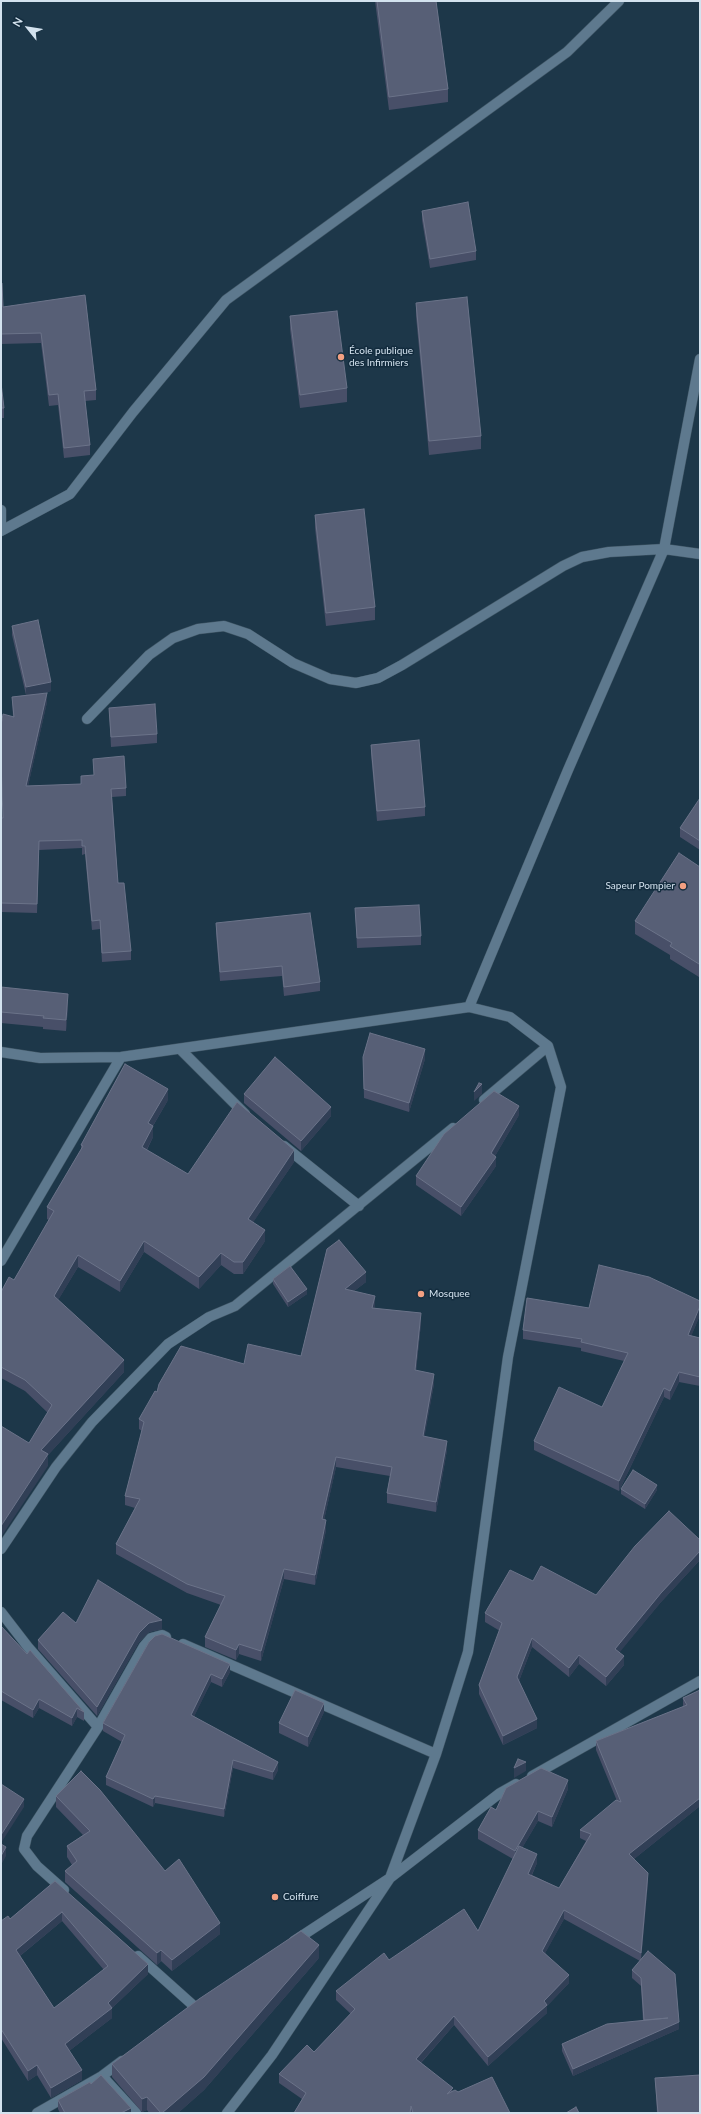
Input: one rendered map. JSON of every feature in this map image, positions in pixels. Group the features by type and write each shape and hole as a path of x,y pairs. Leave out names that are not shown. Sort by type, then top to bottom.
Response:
{"street":[{"path":"1,531 70,494 133,412 226,300 567,52 619,1"},
{"path":"468,1007 664,549 700,359"},
{"path":"1,510 1,523"},
{"path":"87,719 149,655 173,638 198,629 224,626 248,634 293,663 330,679 356,684 378,678 402,665 563,566 582,557 609,552 664,549 700,554"},
{"path":"1,1052 40,1058 121,1057 468,1007 510,1017 548,1046 561,1087 508,1357 468,1652 436,1754 390,1878 272,2054 227,2113"},
{"path":"477,1106 548,1046"},
{"path":"180,1049 254,1121"},
{"path":"1,1261 121,1057"},
{"path":"1,1549 56,1466 92,1422 168,1344 209,1317 235,1306 460,1121"},
{"path":"278,1141 358,1206"},
{"path":"1,1612 28,1647 98,1727"},
{"path":"72,1897 37,1866 24,1849 27,1836 98,1727 144,1646 152,1638 162,1635 436,1754"},
{"path":"286,1947 390,1878 500,1793 700,1681"},
{"path":"131,1949 195,2007"},
{"path":"37,2113 102,2076 133,2053"},
{"path":"102,2076 136,2113"}],"building":[{"path":"377,1 436,1 448,89 389,97"},
{"path":"468,202 476,251 430,259 422,211"},
{"path":"1,283 3,307 85,295 96,390 84,391 90,445 64,448 58,394 49,395 41,333 1,334"},
{"path":"467,297 481,436 429,441 416,303"},
{"path":"337,311 347,388 300,395 290,316"},
{"path":"1,383 4,408 1,408"},
{"path":"364,509 375,607 326,613 315,515"},
{"path":"38,620 51,682 26,687 12,626"},
{"path":"47,693 26,786 81,784 81,776 94,775 93,759 124,756 126,788 111,789 118,883 124,883 131,951 102,953 100,920 92,921 85,846 82,846 82,840 39,841 37,904 1,903 1,818 3,818 1,725 3,714 14,717 12,697"},
{"path":"155,704 157,734 111,737 109,708"},
{"path":"419,740 425,807 377,811 371,745"},
{"path":"700,798 700,841 680,828"},
{"path":"679,853 700,867 699,964 670,946 672,943 635,921"},
{"path":"419,905 421,936 357,938 355,908"},
{"path":"310,913 320,982 284,987 282,966 220,972 216,923"},
{"path":"1,987 68,994 66,1020 43,1018 44,1016 1,1012"},
{"path":"370,1033 425,1049 409,1103 364,1089 363,1057"},
{"path":"275,1057 331,1107 301,1141 244,1094"},
{"path":"125,1064 168,1089 148,1123 153,1126 142,1147 188,1174 237,1102 294,1150 248,1219 265,1230 243,1262 234,1262 221,1253 199,1277 144,1241 120,1281 78,1255 54,1296 124,1360 41,1450 48,1454 1,1526 1,1426 29,1443 52,1405 25,1380 1,1367 1,1292 9,1277 14,1280 54,1211 47,1207 83,1146 81,1145"},
{"path":"479,1083 482,1084 474,1092"},
{"path":"494,1091 519,1106 491,1153 496,1157 461,1207 416,1176 444,1134"},
{"path":"339,1240 366,1272 345,1289 375,1296 372,1308 421,1313 415,1370 434,1374 423,1436 447,1441 436,1502 387,1493 392,1467 336,1457 322,1519 326,1520 315,1575 284,1569 261,1651 239,1644 236,1650 205,1637 225,1596 187,1584 116,1544 140,1499 125,1496 144,1422 139,1419 155,1391 157,1392 159,1384 181,1346 244,1364 248,1344 301,1356 327,1249"},
{"path":"599,1265 649,1277 700,1301 700,1306 688,1335 700,1338 700,1377 679,1372 670,1391 664,1388 619,1481 534,1441 559,1387 602,1407 628,1353 581,1342 582,1339 523,1330 527,1298 589,1308"},
{"path":"290,1266 307,1289 288,1302 273,1279"},
{"path":"633,1470 657,1485 645,1504 621,1489"},
{"path":"669,1511 700,1540 700,1551 661,1593 615,1649 624,1656 606,1677 579,1655 569,1668 532,1638 517,1677 537,1719 503,1736 479,1685 502,1623 485,1613 510,1570 533,1581 541,1566 596,1595 635,1546"},
{"path":"98,1580 162,1620 149,1623 139,1633 97,1707 38,1640 63,1612 76,1623"},
{"path":"1,1626 27,1654 30,1650 84,1712 77,1708 72,1718 39,1699 33,1710 1,1691"},
{"path":"162,1634 230,1664 222,1679 211,1674 191,1715 278,1762 273,1772 233,1760 224,1809 155,1796 153,1799 106,1777 125,1735 103,1723 149,1642 155,1636"},
{"path":"295,1690 324,1703 308,1737 279,1723"},
{"path":"700,1690 700,1798 629,1854 648,1873 641,1953 564,1910 542,1951 569,1975 544,2001 547,2005 488,2057 454,2016 416,2059 453,2088 447,2094 455,2090 458,2092 492,2077 510,2113 413,2113 411,2106 410,2113 294,2113 306,2093 279,2074 307,2045 314,2052 355,2009 336,1991 384,1953 389,1960 464,1909 478,1931 519,1846 537,1854 528,1874 559,1888 591,1834 580,1830 616,1800 621,1802 596,1741 687,1705 683,1698"},
{"path":"518,1759 526,1762 514,1768"},
{"path":"541,1768 568,1780 552,1817 538,1811 515,1851 478,1830 491,1807 496,1810 506,1788"},
{"path":"81,1771 100,1790 165,1871 179,1859 220,1923 172,1960 161,1950 157,1953 65,1871 77,1861 67,1846 90,1831 56,1796"},
{"path":"1,1784 24,1799 1,1835"},
{"path":"1,1844 6,1847 1,1856"},
{"path":"55,1881 148,1964 108,2003 112,2008 65,2044 82,2070 51,2088 37,2065 28,2071 1,2029 1,1921 8,1916 10,1919","holes":["62,1912 108,1966 54,2008 16,1950"]},
{"path":"301,1931 319,1945 204,2077 162,2113 147,2097 142,2099 112,2064 199,1999"},
{"path":"648,1951 675,1974 679,2022 573,2069 562,2044 607,2024 668,2018 644,2020 641,1978 632,1970"},
{"path":"101,2075 131,2108 121,2113 65,2113 58,2100 90,2082 91,2084"},
{"path":"700,2075 700,2113 658,2113 655,2078"},
{"path":"576,2107 579,2113 566,2113"}],"place":[{"name":"École publique des Infirmiers","path":"341,357"},
{"name":"Sapeur Pompier","path":"683,886"},
{"name":"Mosquee","path":"421,1294"},
{"name":"Coiffure","path":"275,1897"}]}
